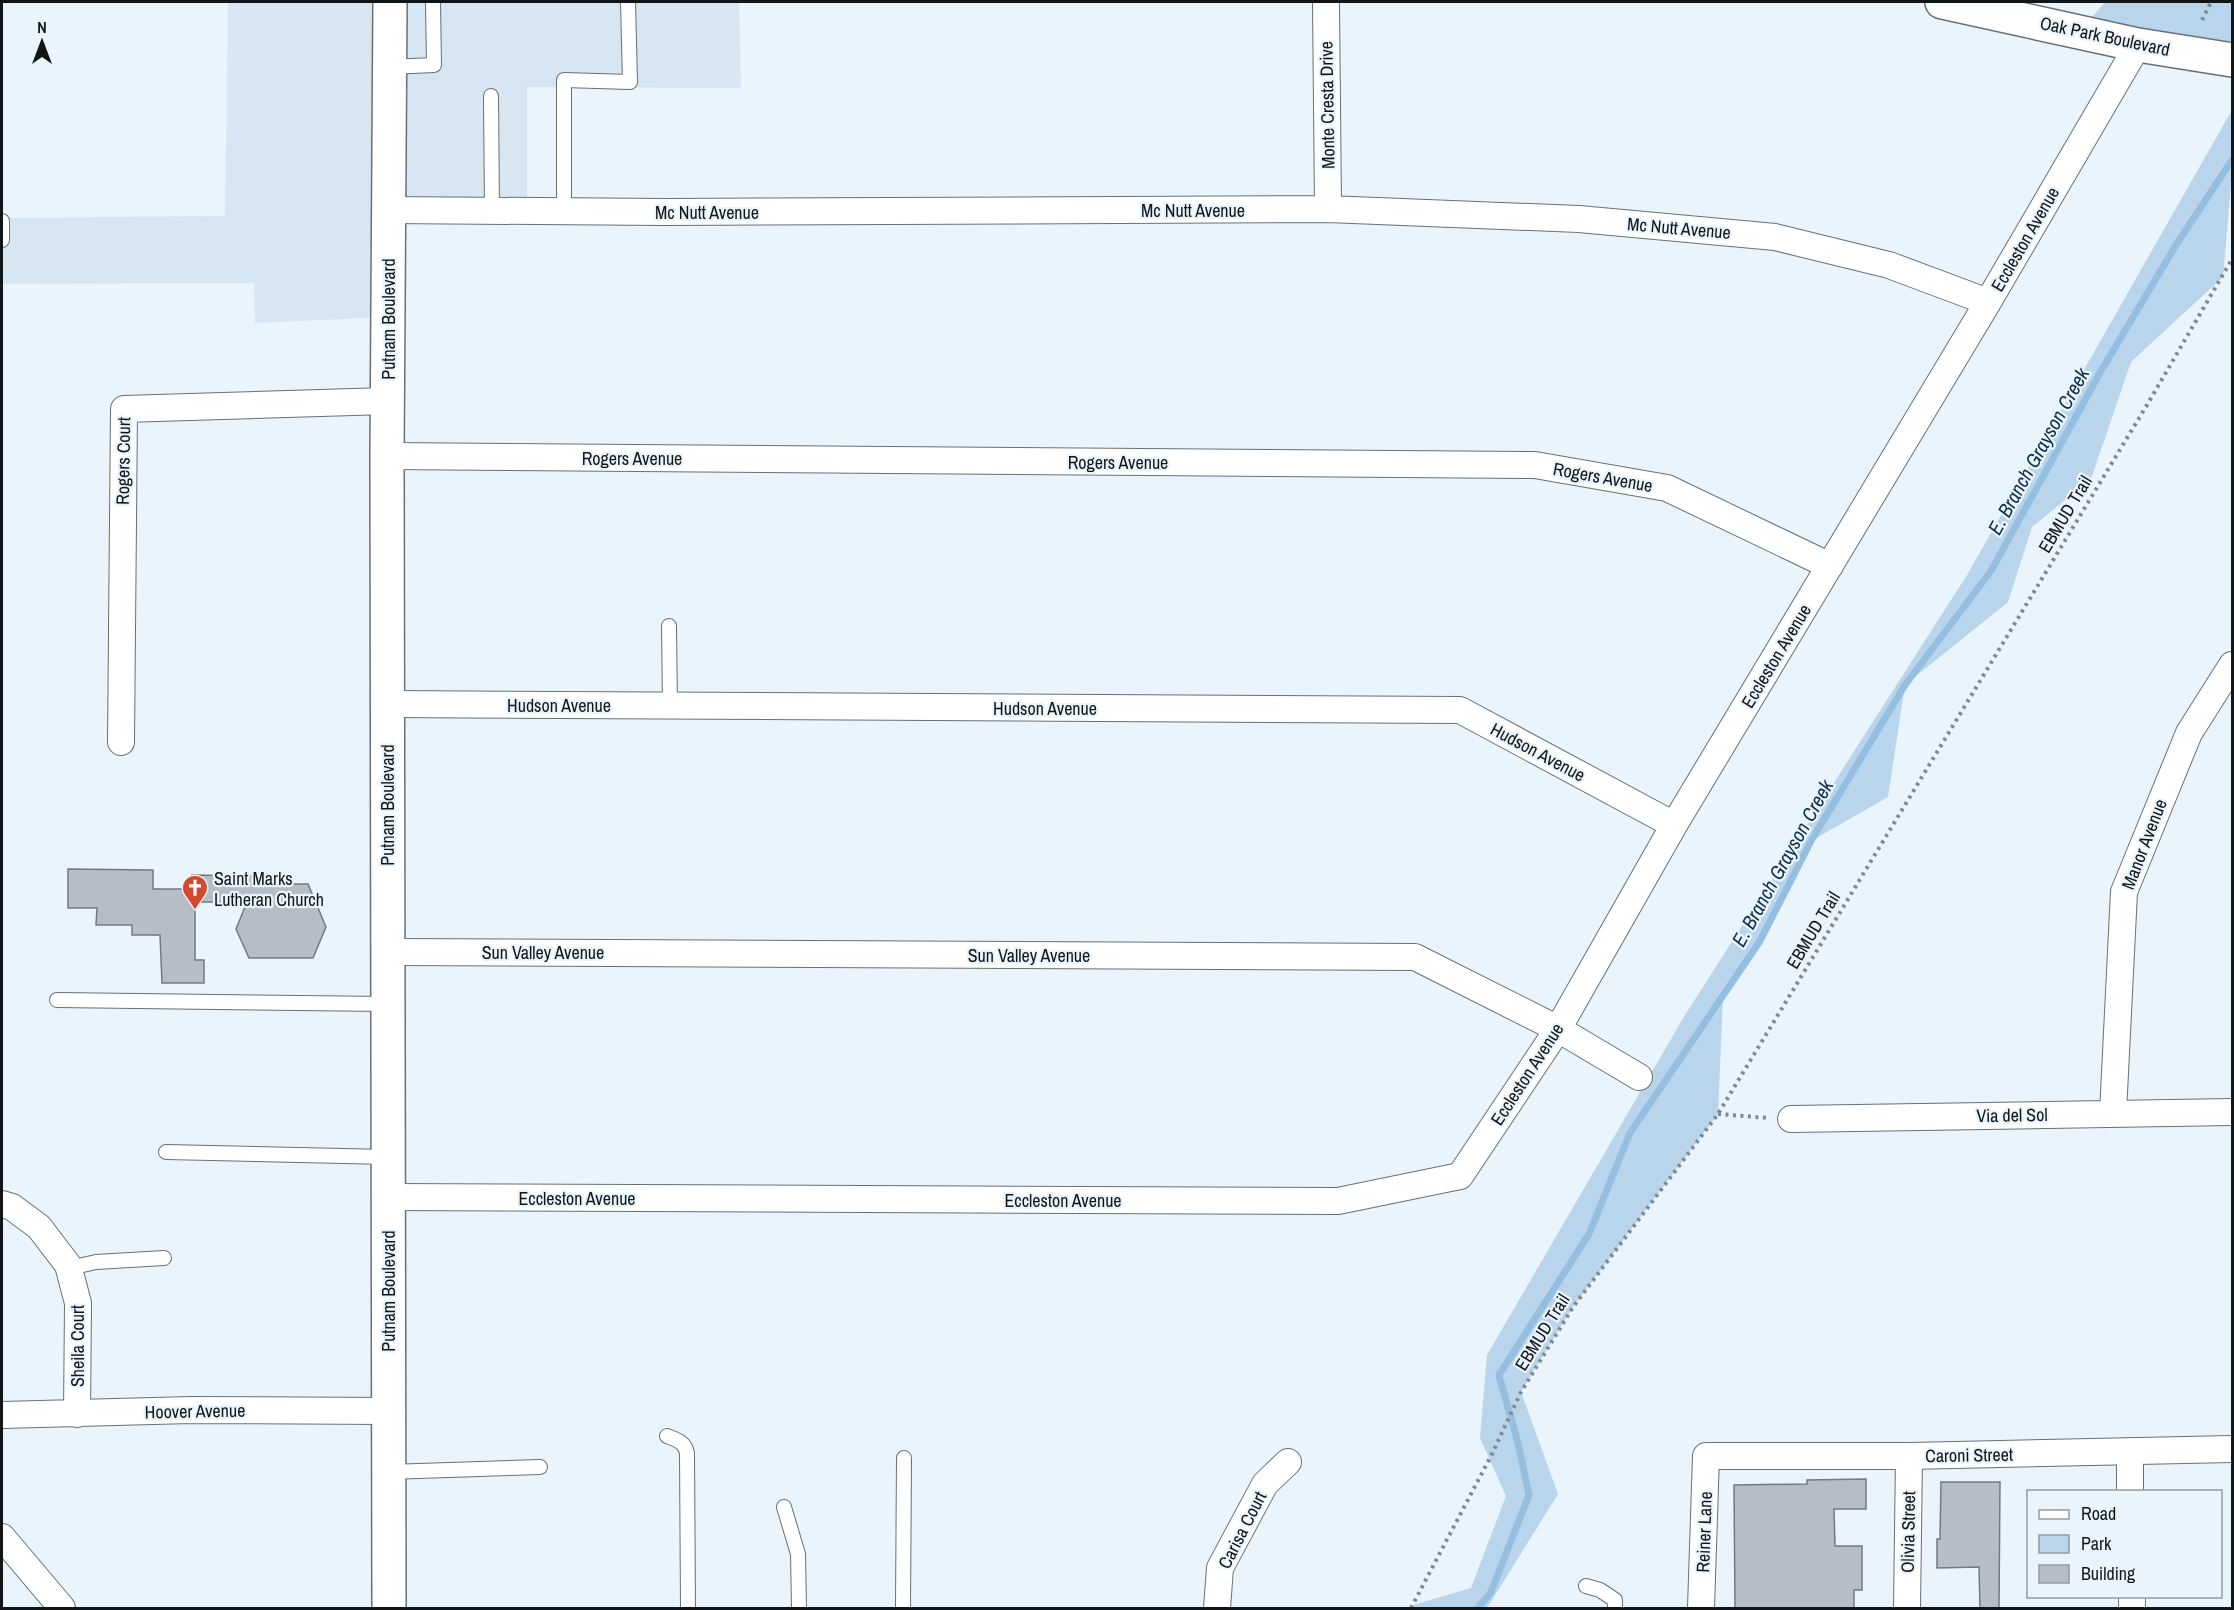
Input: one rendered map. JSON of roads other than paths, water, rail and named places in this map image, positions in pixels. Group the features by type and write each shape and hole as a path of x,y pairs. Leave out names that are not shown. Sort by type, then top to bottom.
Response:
{"street":[{"name":"Putnam Boulevard","path":"389,1608 387,401 390,2"},
{"name":"Monte Cresta Drive","path":"1326,2 1328,209"},
{"name":"Oak Park Boulevard","path":"1942,2 2138,45 2232,60"},
{"name":"Eccleston Avenue","path":"388,1197 1338,1201 1460,1176 1558,1029 1674,825 1988,302 2138,45"},
{"name":"Mc Nutt Avenue","path":"388,210 1328,209 1579,219 1775,237 1889,265 1988,302"},
{"name":"Rogers Court","path":"121,742 124,409 387,401"},
{"name":"Rogers Avenue","path":"387,456 1535,465 1667,488 1830,566"},
{"name":"Manor Avenue","path":"2113,1113 2124,892 2189,732 2232,665"},
{"name":"Hudson Avenue","path":"387,704 1460,710 1674,825"},
{"name":"Sun Valley Avenue","path":"388,952 1415,957 1558,1029 1639,1077"},
{"name":"Via del Sol","path":"1791,1119 2232,1112"},
{"name":"Sheila Court","path":"2,1204 12,1207 39,1227 69,1268 78,1303 77,1414"},
{"name":"Hoover Avenue","path":"2,1415 191,1410 388,1412"},
{"name":"Caroni Street","path":"1706,1456 1910,1456 2232,1449"},
{"path":"2130,1451 2130,1490"},
{"name":"Reiner Lane","path":"1701,1608 1706,1456"},
{"name":"Olivia Street","path":"1907,1608 1910,1456"},
{"name":"Carisa Court","path":"1217,1608 1220,1568 1265,1484 1288,1462"},
{"path":"2,1537 62,1608"}],"lane":[{"path":"389,67 434,65 433,2"},
{"path":"564,211 564,80 630,82 628,2"},
{"path":"491,96 492,211"},
{"path":"2,220 2,240"},
{"path":"669,626 670,706"},
{"path":"57,1000 388,1004"},
{"path":"166,1152 388,1157"},
{"path":"69,1268 96,1262 164,1258"},
{"path":"667,1436 681,1441 687,1453 688,1608"},
{"path":"903,1608 904,1458"},
{"path":"388,1472 540,1467"},
{"path":"784,1507 798,1554 799,1608"},
{"path":"1586,1586 1600,1590 1615,1600 1615,1608"}],"waterway":[{"name":"E. Branch Grayson Creek","path":"1478,1608 1491,1592 1529,1495 1518,1443 1499,1375 1589,1234 1630,1133 1760,941 1811,841 1905,685 1991,571 2101,371 2176,245 2232,160"}],"place":[{"name":"Saint Marks Lutheran Church","path":"195,911"}]}
